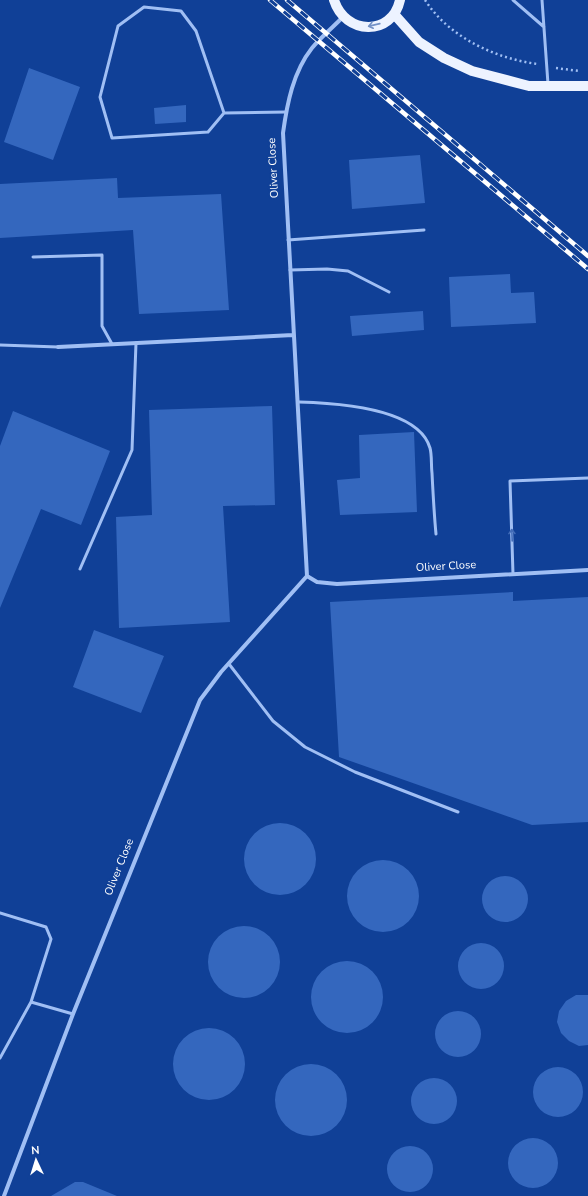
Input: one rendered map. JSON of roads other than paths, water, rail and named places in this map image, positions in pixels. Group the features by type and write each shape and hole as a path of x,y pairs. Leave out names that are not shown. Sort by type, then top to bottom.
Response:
{"main road":[{"path":"334,0 337,9 343,17 352,24 364,27 375,27 386,22 394,14 400,0"},
{"path":"394,14 419,42 444,58 472,71 530,86 588,86"}],"street":[{"name":"Oliver Close","path":"4,1196 73,1014 200,700 229,664 307,576 299,402 293,336 283,133 289,99 302,65 312,48 343,17"},
{"path":"58,347 293,336"},
{"name":"Oliver Close","path":"307,576 317,582 337,584 588,570"}],"lane":[{"path":"513,0 544,27"},
{"path":"542,0 548,87"},
{"path":"224,113 196,31 181,11 144,7 118,26 100,97 112,138 208,132 224,113 286,112"},
{"path":"288,240 424,230"},
{"path":"33,257 102,255 102,326 112,344"},
{"path":"290,270 327,269 348,271 389,292"},
{"path":"80,569 132,450 136,343"},
{"path":"0,345 58,347"},
{"path":"299,402 336,403 393,415 411,423 423,434 430,448 436,534"},
{"path":"513,574 510,481 588,478"},
{"path":"229,664 273,721 305,747 355,772 458,812"},
{"path":"0,913 46,927 50,939 31,1002 0,1058"},
{"path":"31,1002 73,1014"}],"railway":[{"path":"270,0 588,269"},
{"path":"287,0 588,256"}]}
